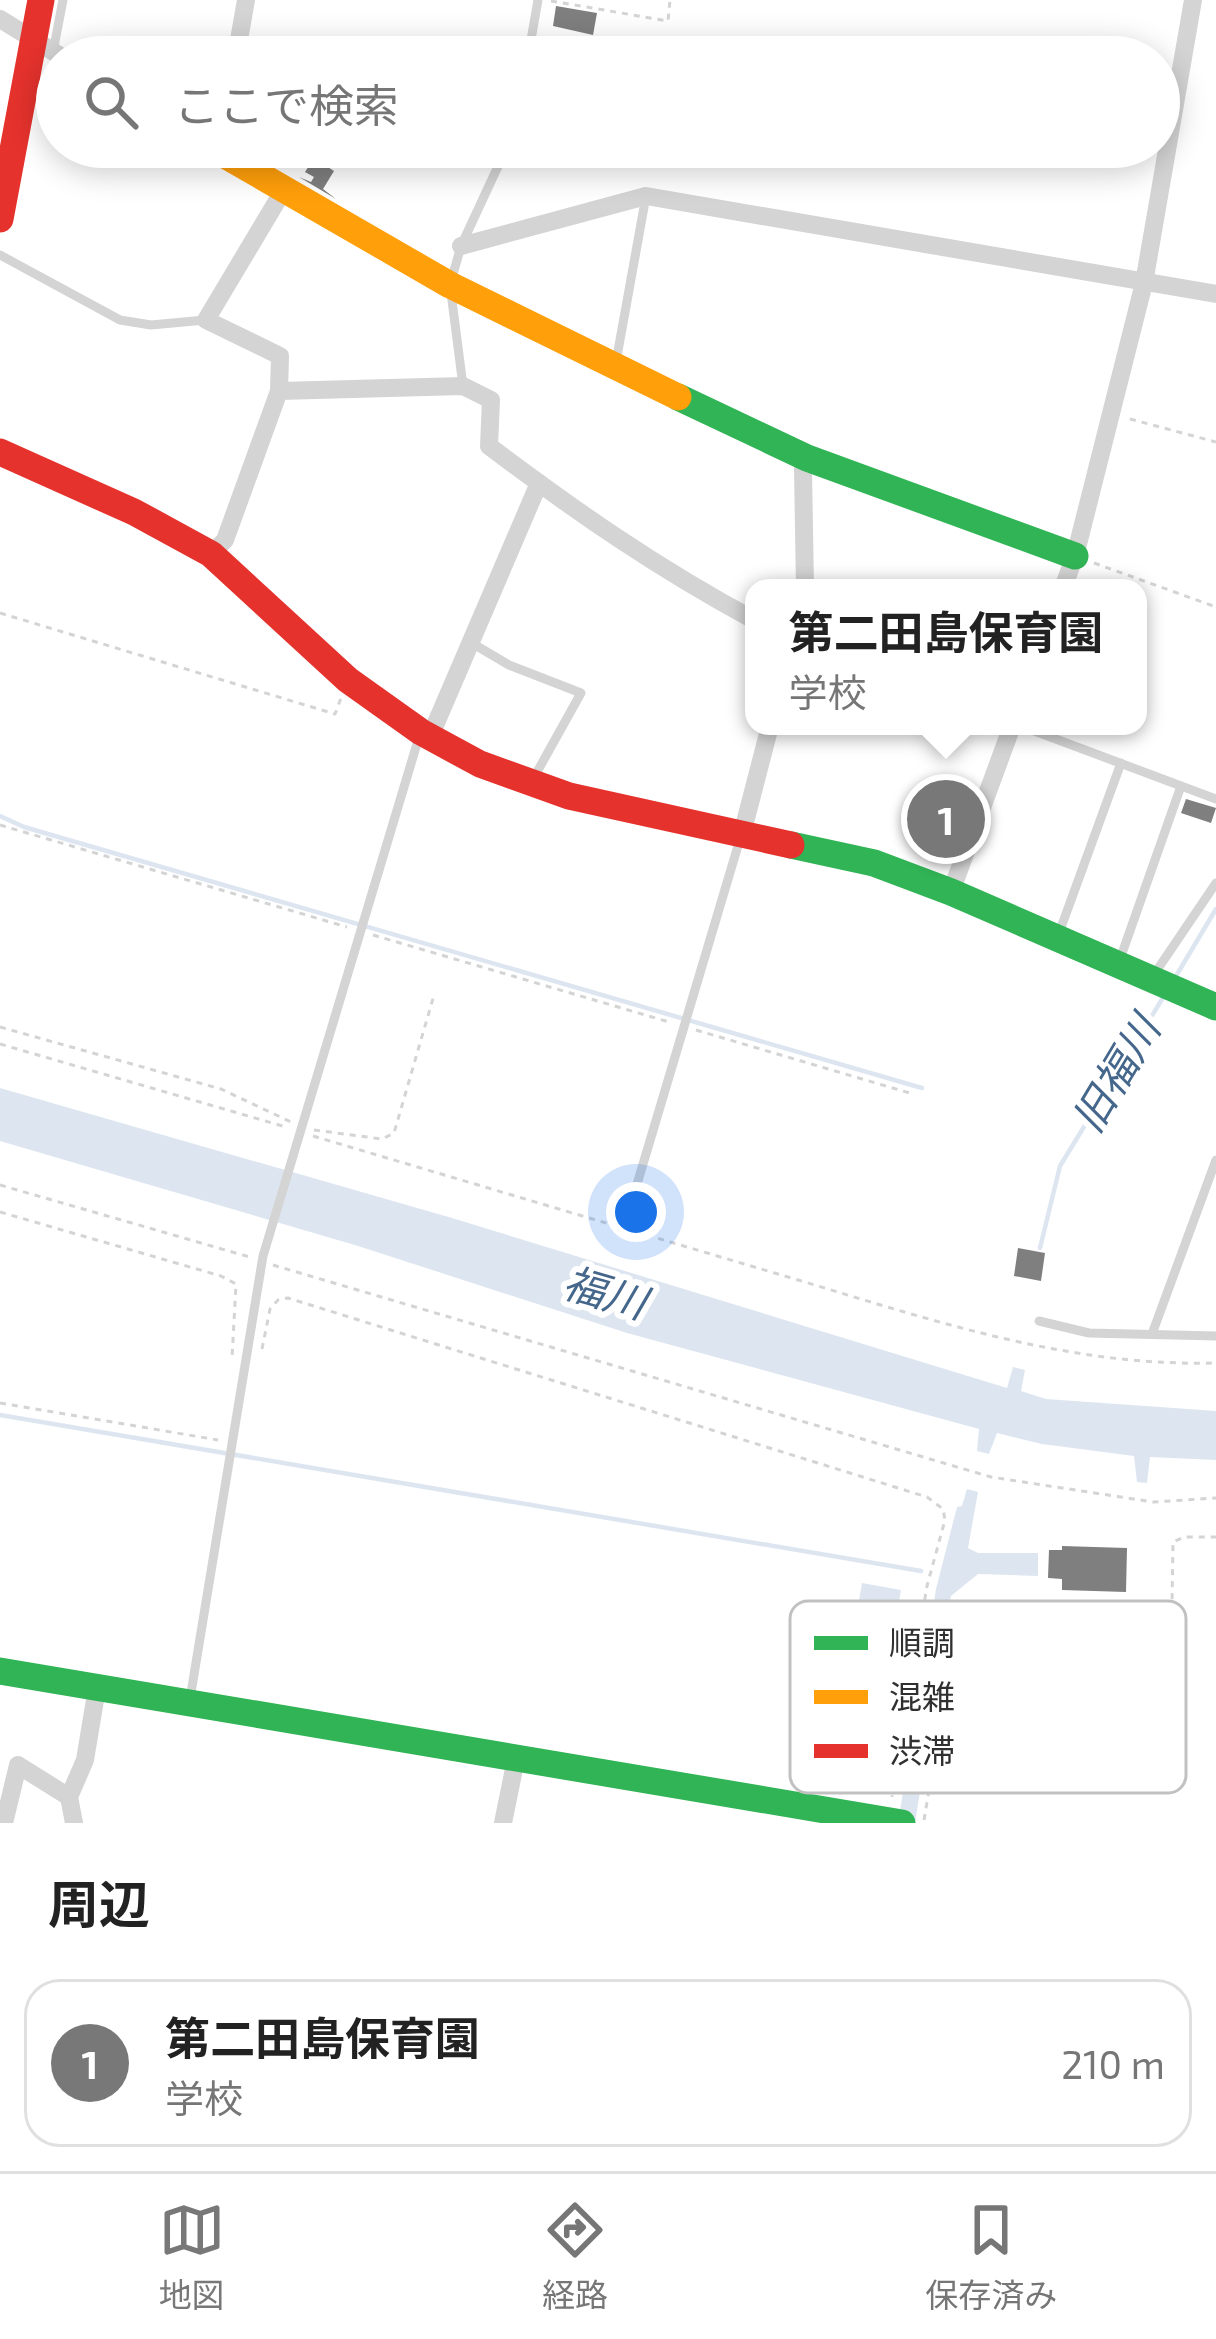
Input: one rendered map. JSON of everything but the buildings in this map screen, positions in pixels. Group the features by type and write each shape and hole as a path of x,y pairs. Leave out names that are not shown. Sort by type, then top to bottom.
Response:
{"street":[{"path":"41,0 47,36"},
{"path":"240,36 246,0"},
{"path":"1180,75 1193,0"},
{"path":"0,19 36,41"},
{"path":"0,219 36,97"},
{"path":"247,168 449,284 807,458 1075,556"},
{"path":"1066,579 1144,283 1164,168"},
{"path":"212,554 225,540 279,391 280,356 206,320 283,191"},
{"path":"461,247 646,196 1216,294"},
{"path":"279,391 463,386 491,400 489,446 628,548 745,616"},
{"path":"0,452 134,512 212,554 348,680 425,735 480,764 568,796 874,863 1216,1007"},
{"path":"805,579 803,469 807,458"},
{"path":"425,735 539,483"},
{"path":"742,834 768,735"},
{"path":"951,892 1009,735"},
{"path":"0,1671 893,1822"},
{"path":"74,1823 69,1797 85,1760 97,1688"},
{"path":"503,1823 516,1759"},
{"path":"4,1823 18,1765 69,1797"}],"lane":[{"path":"54,36 63,0"},
{"path":"533,36 541,0"},
{"path":"463,386 449,284 497,168"},
{"path":"615,367 646,196"},
{"path":"0,255 120,320 152,326 206,320"},
{"path":"470,642 509,665 581,693 531,784"},
{"path":"189,1704 263,1258 425,735"},
{"path":"1045,735 1216,799"},
{"path":"1058,937 1120,763"},
{"path":"1119,964 1181,786"},
{"path":"632,1201 742,834"},
{"path":"1152,978 1216,883"},
{"path":"1151,1334 1216,1160"},
{"path":"1040,1321 1090,1333 1216,1336"}],"path":[{"path":"541,0 668,21 670,0"},
{"path":"1111,414 1216,442"},
{"path":"1075,556 1139,579"},
{"path":"1147,582 1216,607"},
{"path":"0,613 335,714 348,680"},
{"path":"0,825 913,1094"},
{"path":"301,1133 321,1129 382,1139 394,1133 434,995"},
{"path":"0,1027 221,1089 284,1116 301,1133"},
{"path":"0,1043 980,1334 1103,1359 1216,1364"},
{"path":"0,1185 263,1258 992,1477 1154,1502 1216,1498"},
{"path":"0,1212 236,1284 230,1381 240,1390"},
{"path":"258,1366 271,1309 278,1300 288,1298 927,1497 943,1509 944,1520 925,1601"},
{"path":"0,1402 231,1442"},
{"path":"1172,1601 1173,1542 1184,1537 1216,1537"},
{"path":"924,1823 929,1793"}],"water":[{"name":"福川","path":"0,1088 452,1218 1007,1388 1013,1367 1025,1370 1021,1391 1046,1399 1216,1411 1216,1460 1150,1457 1147,1483 1137,1482 1134,1456 997,1433 989,1454 977,1451 979,1429 627,1333 358,1246 0,1141"},
{"path":"967,1489 978,1492 968,1548 978,1553 1038,1553 1038,1576 978,1574 950,1601 934,1601 957,1507 962,1506"},
{"path":"862,1583 901,1590 899,1601 859,1601"},
{"path":"903,1793 920,1793 915,1823 898,1823"}],"waterway":[{"path":"0,816 24,827 922,1088"},
{"name":"旧福川","path":"1176,976 1216,909"},
{"name":"旧福川","path":"1040,1248 1060,1166 1164,996"},
{"path":"0,1415 921,1571"}],"traffic: fast":[{"path":"678,397 807,458 1075,556"},
{"path":"791,845 874,863 951,892 1216,1007"},
{"path":"0,1671 902,1823"}],"traffic: slow":[{"path":"247,168 450,285 678,397"}],"traffic: jam":[{"path":"0,219 41,0"},
{"path":"0,452 134,512 211,554 348,680 421,732 480,764 569,796 791,845"}],"place":[{"name":"第二田島保育園","path":"946,819"}]}
